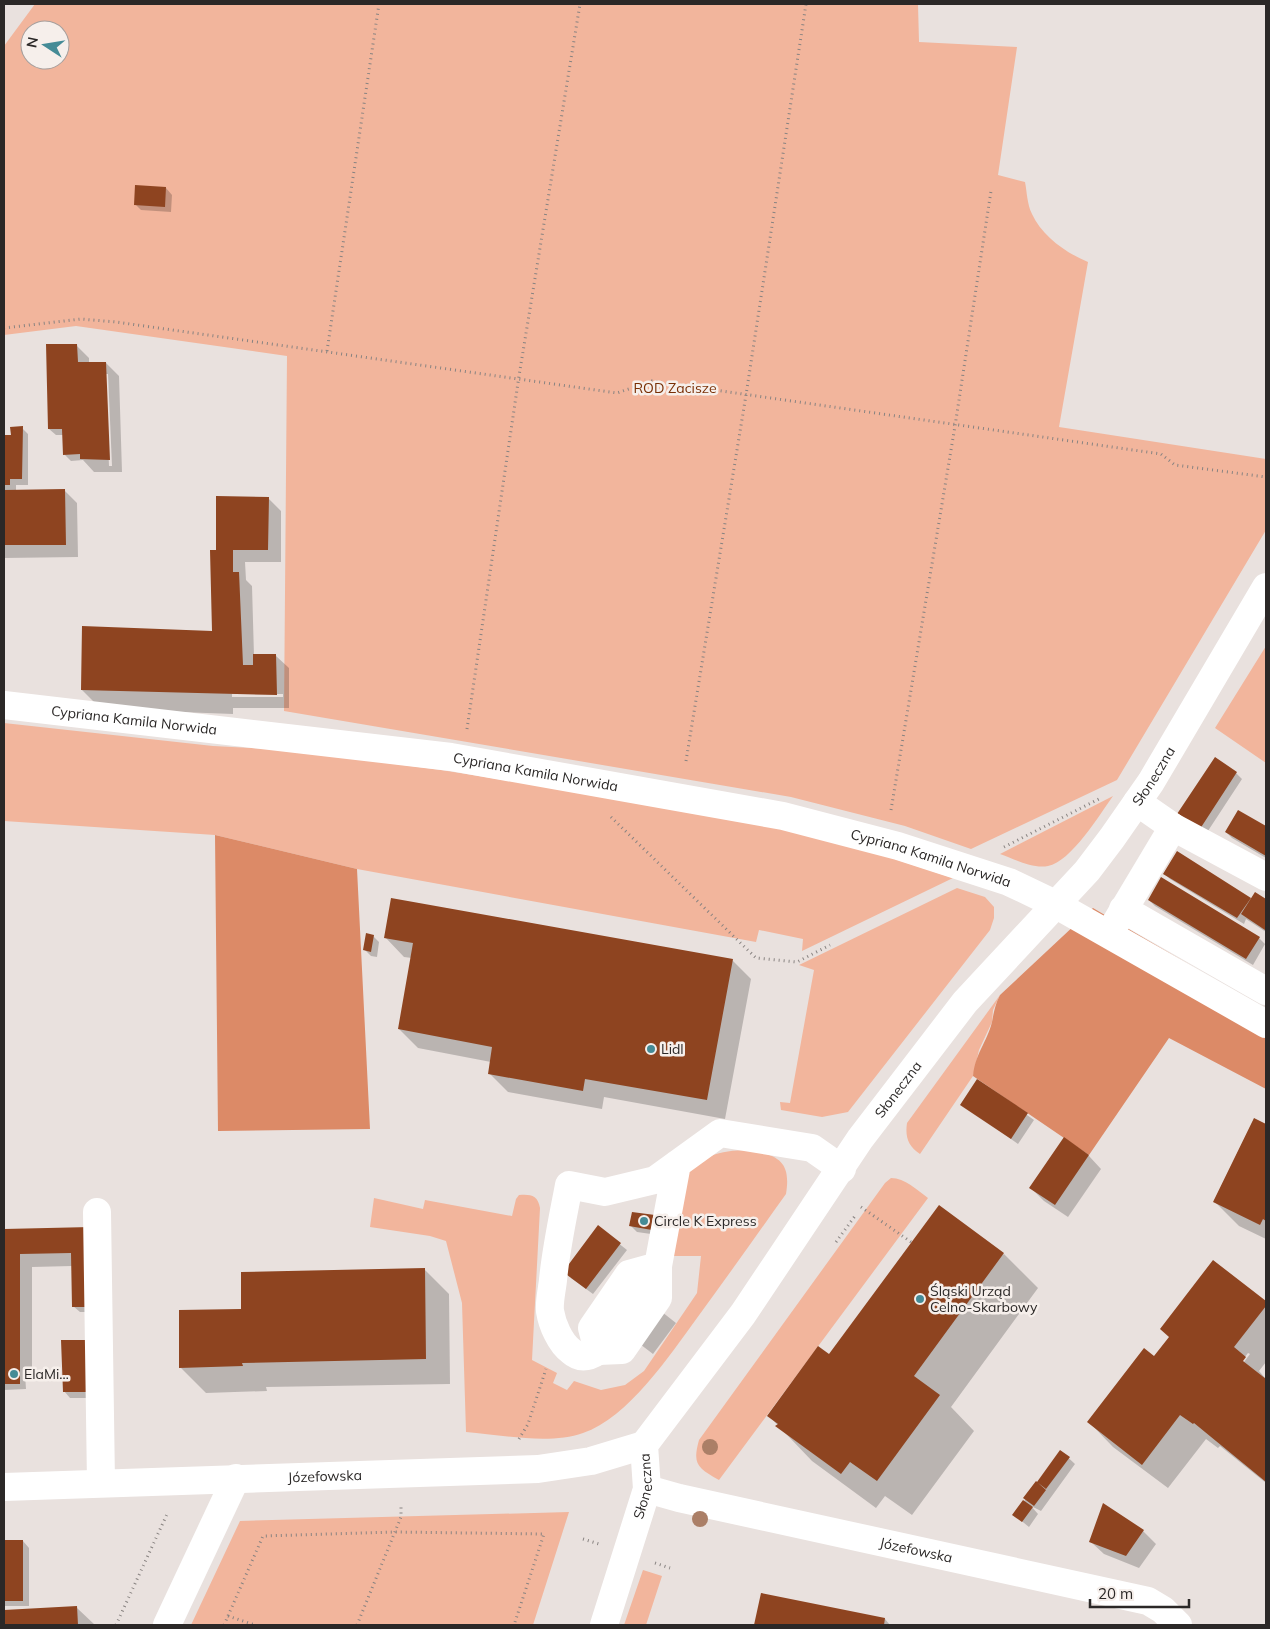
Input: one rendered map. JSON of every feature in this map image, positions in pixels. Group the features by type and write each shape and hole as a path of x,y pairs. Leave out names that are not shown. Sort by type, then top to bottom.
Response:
{"street":[{"name":"Słoneczna","path":"604,1625 647,1489 644,1445 743,1314 842,1169 860,1139 965,1002 1087,871 1151,782 1266,587"},
{"name":"Cypriana Kamila Norwida","path":"4,705 452,757 783,816 898,846 1009,882 1055,904 1266,1024"},
{"path":"1137,802 1173,826 1266,877"},
{"path":"1108,934 1173,826"},
{"path":"1123,909 1266,991"},
{"path":"677,1164 658,1266 598,1351 591,1356 580,1357 573,1353 561,1338 551,1317 550,1308 556,1254 569,1185 605,1192 655,1180 677,1164 720,1133 812,1148 842,1169"},
{"path":"97,1212 101,1483"},
{"name":"Józefowska","path":"4,1487 538,1468 590,1461 644,1445"},
{"path":"167,1625 236,1478"},
{"name":"Józefowska","path":"647,1489 1148,1601 1163,1610 1178,1625"}],"path":[{"path":"327,351 379,4"},
{"path":"467,733 519,380 580,4"},
{"path":"686,761 746,395 806,4"},
{"path":"891,810 955,426 990,191"},
{"path":"4,328 80,319 327,351 617,393 652,381 955,426 1161,454 1175,465 1266,477"},
{"path":"1003,847 1107,796"},
{"path":"609,816 756,958 797,962 830,946"},
{"path":"861,1207 911,1242"},
{"path":"836,1242 855,1216"},
{"path":"516,1444 528,1424 546,1368"},
{"path":"357,1625 401,1517 401,1504"},
{"path":"116,1625 168,1511"},
{"path":"224,1625 263,1536 395,1532 544,1534 514,1625"},
{"path":"228,1616 255,1625"}],"green space":[{"name":"ROD Zacisze","path":"35,4 918,4 919,42 1017,47 998,175 1025,182 1030,210 1042,230 1063,249 1088,262 1059,427 1266,459 1266,530 1117,780 971,849 905,826 791,797 284,711 287,356 76,326 4,335 4,46 20,24 20,70 70,70 70,20 23,20"},
{"path":"1266,646 1266,763 1215,728"},
{"path":"4,723 213,746 288,750 441,770 555,788 765,824 858,847 953,878 802,951 803,939 759,930 756,942 357,869 215,835 4,821"},
{"path":"1113,796 1075,847 1057,863 1042,867 1024,863 1000,854"},
{"path":"957,888 985,897 994,907 994,918 990,930 848,1112 822,1117 781,1110 780,1102 790,1103 814,970 799,965"},
{"path":"1000,995 993,1010 992,1022 979,1050 973,1076 920,1154 908,1141 906,1133 907,1123"},
{"path":"752,1150 776,1158 785,1168 787,1175 786,1194 661,1367 632,1400 600,1425 570,1437 541,1439 466,1432 462,1303 446,1241 430,1236 370,1227 374,1198 423,1209 425,1200 512,1216 516,1199 519,1195 533,1196 540,1208 532,1360 557,1373 553,1383 567,1390 574,1381 601,1390 625,1385 644,1371 697,1293 701,1256 673,1256 685,1177 699,1163 715,1154"},
{"path":"891,1178 906,1182 928,1198 719,1480 712,1476 698,1465 696,1455 699,1440 885,1183"},
{"path":"569,1512 533,1625 191,1625 240,1521"},
{"path":"643,1570 662,1576 646,1625 624,1625"}],"shaded area":[{"path":"215,835 357,869 370,1129 218,1131"},
{"path":"1093,908 1266,1010 1266,1089 1169,1038 1089,1155 973,1076 976,1061 990,1029 1000,995"}],"building":[{"path":"135,185 166,187 165,207 134,205"},
{"path":"46,344 77,344 78,362 106,362 110,460 80,459 80,454 63,455 62,429 48,429"},
{"path":"23,426 22,479 10,479 10,485 4,485 4,435 11,435 10,427"},
{"path":"65,489 66,545 4,545 4,490"},
{"path":"216,496 269,497 268,550 233,550 233,572 239,572 243,665 253,665 253,654 276,654 277,695 81,690 82,626 212,631 210,550 216,550"},
{"path":"1215,757 1237,772 1198,832 1175,817"},
{"path":"1238,810 1266,826 1266,856 1225,832"},
{"path":"1177,851 1251,898 1237,918 1163,874"},
{"path":"1161,877 1260,937 1246,959 1148,900"},
{"path":"1255,892 1266,899 1265,930 1241,914"},
{"path":"391,898 733,959 707,1100 585,1079 583,1091 488,1074 492,1047 398,1029 413,943 384,938"},
{"path":"366,933 374,935 371,952 363,950"},
{"path":"977,1079 1028,1113 1011,1139 960,1105"},
{"path":"1254,1118 1266,1124 1266,1221 1263,1219 1260,1225 1213,1202"},
{"path":"1064,1137 1089,1155 1055,1205 1029,1188"},
{"name":"Śląski Urząd Celno-Skarbowy","path":"939,1205 1004,1253 914,1376 940,1395 877,1481 850,1462 841,1474 775,1426 778,1424 767,1416 818,1346 829,1354"},
{"path":"632,1212 655,1215 652,1230 629,1226"},
{"path":"598,1225 621,1243 586,1289 563,1272"},
{"path":"91,1227 90,1307 72,1307 71,1253 20,1254 20,1384 4,1384 4,1229"},
{"path":"1213,1260 1266,1301 1266,1306 1234,1347 1246,1357 1243,1361 1266,1379 1266,1482 1194,1423 1180,1415 1142,1465 1087,1422 1144,1348 1154,1356 1169,1337 1160,1329"},
{"path":"425,1268 426,1359 242,1363 243,1366 179,1368 179,1310 241,1309 241,1272"},
{"path":"61,1340 91,1340 93,1392 63,1392"},
{"path":"1060,1450 1070,1457 1046,1489 1037,1482"},
{"path":"1036,1481 1046,1490 1034,1506 1023,1498"},
{"path":"1023,1500 1033,1507 1022,1522 1012,1515"},
{"path":"1103,1503 1144,1530 1126,1556 1089,1542"},
{"path":"4,1540 23,1540 23,1601 4,1601"},
{"path":"761,1593 885,1618 884,1625 754,1625"},
{"path":"77,1606 78,1625 4,1625 4,1610"}],"place":[{"name":"Lidl","path":"651,1049"},
{"name":"Circle K Express","path":"644,1221"},
{"name":"Śląski Urząd Celno-Skarbowy","path":"920,1299"},
{"name":"ElaMi…","path":"14,1374"}]}
